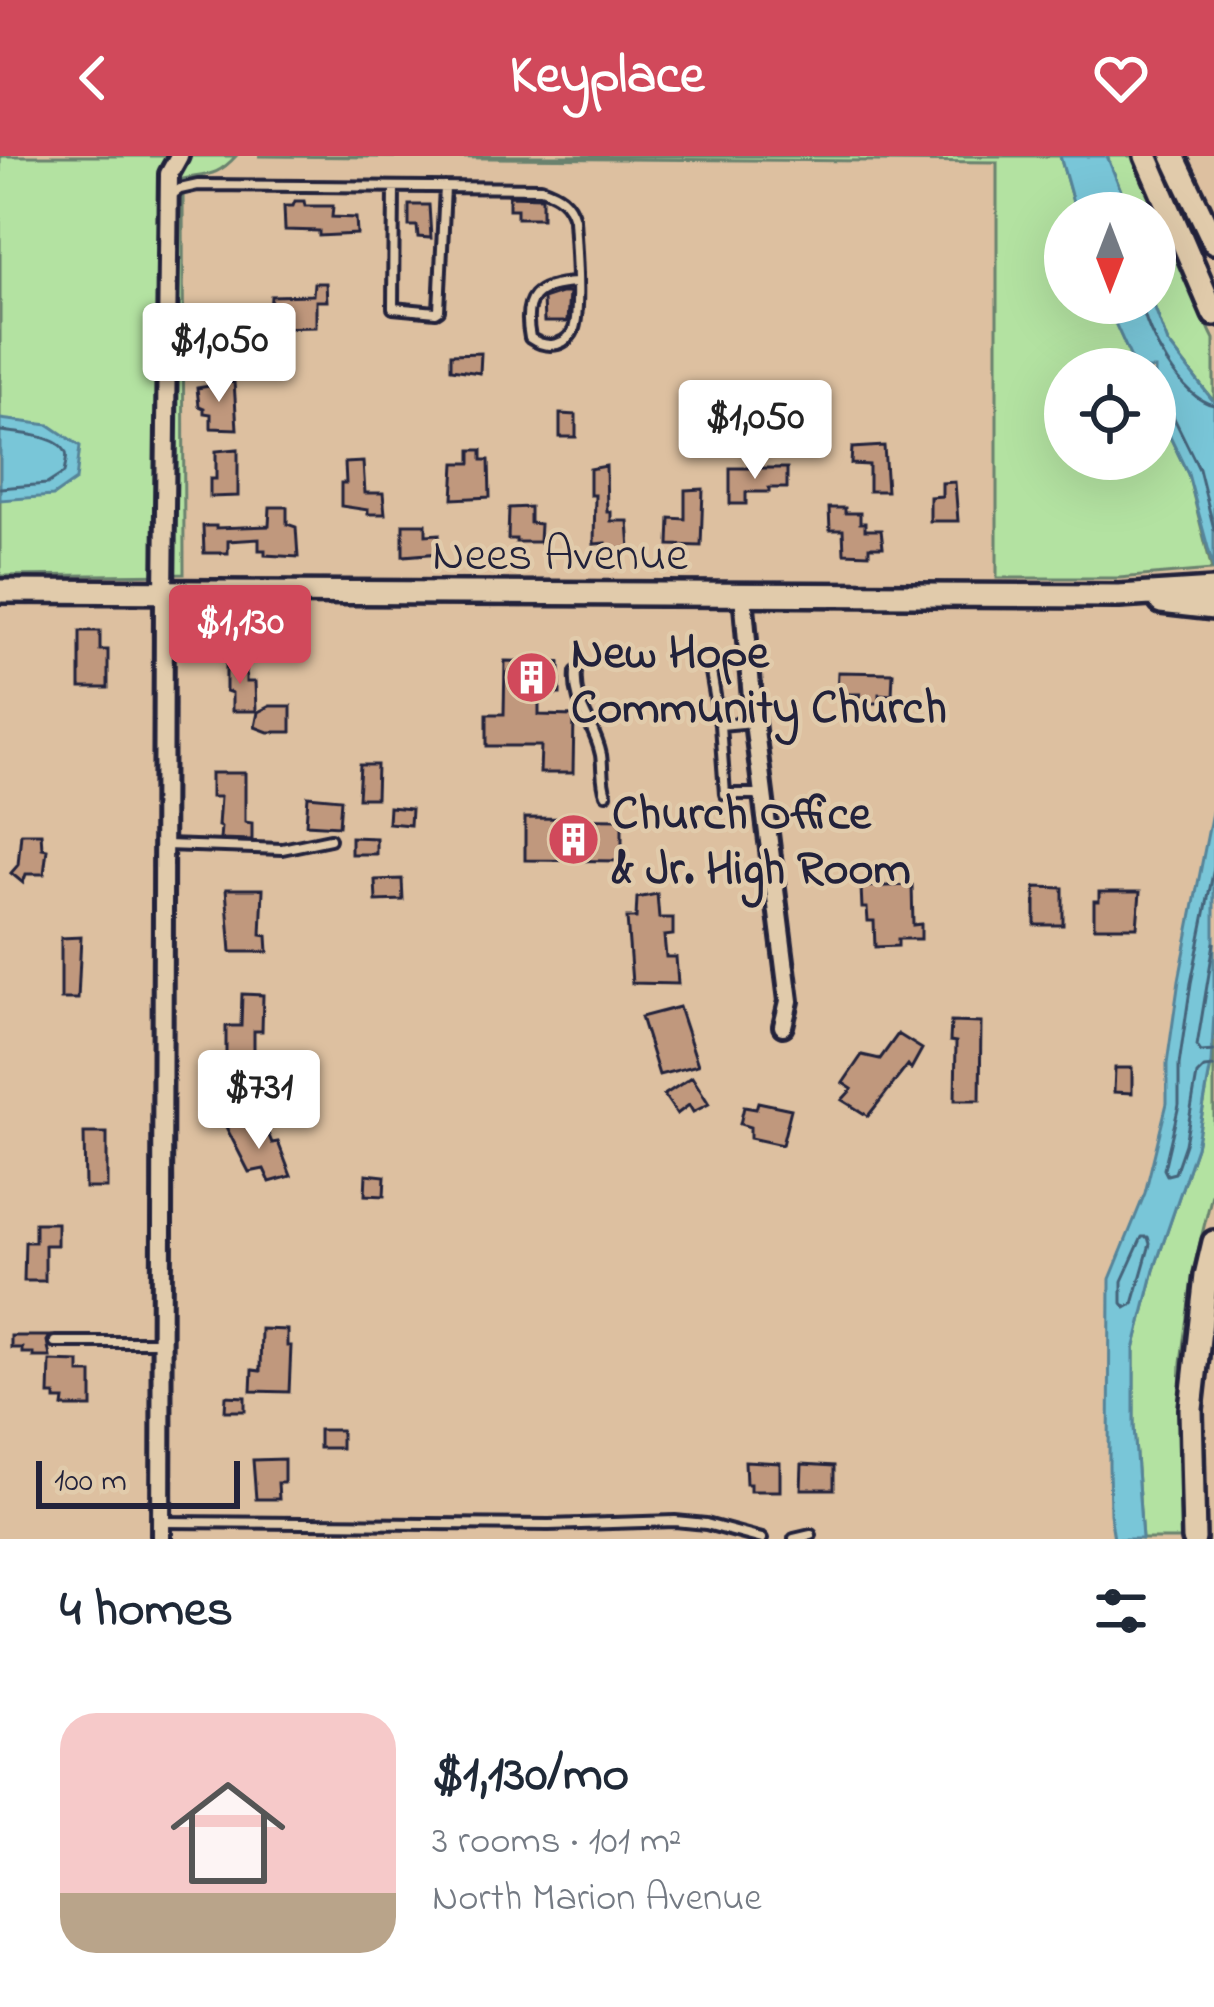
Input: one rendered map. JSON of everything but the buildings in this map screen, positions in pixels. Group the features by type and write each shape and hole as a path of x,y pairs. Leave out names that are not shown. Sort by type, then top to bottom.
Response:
{"main road":[{"path":"1146,156 1214,314"},
{"path":"1173,156 1214,242"},
{"name":"Nees Avenue","path":"0,591 1119,596 1214,590"},
{"name":"Nees Avenue","path":"1119,596 1214,608"},
{"path":"1194,1539 1191,1409 1214,1242"}],"street":[{"path":"161,1530 169,174 179,156"},
{"path":"743,594 789,1001 783,1025"}],"lane":[{"path":"169,197 198,184 541,188 559,194 571,207 574,219 576,283 577,316 572,333 550,346 530,338 529,302 546,288 576,283"},
{"path":"394,188 393,308 436,313 445,188"},
{"path":"575,672 574,690 601,752 606,794"},
{"path":"711,672 725,794 764,794"},
{"path":"719,725 754,722"},
{"path":"163,845 282,850 330,839"},
{"path":"55,1342 162,1342"},
{"path":"161,1530 675,1521 761,1539"},
{"path":"794,1539 811,1535"}],"green space":[{"path":"0,156 236,156 218,171 183,179 184,574 0,576"},
{"path":"258,156 1060,156 1070,192 1044,192 1044,324 1116,324 1126,348 1044,348 1044,480 1176,480 1176,449 1188,474 1212,570 1119,578 997,578 997,162"},
{"path":"1107,156 1133,156 1149,192 1122,192"},
{"path":"1176,253 1214,339 1214,402 1168,343 1161,324 1176,324"},
{"path":"1214,1014 1214,1186 1193,1271 1181,1362 1184,1539 1142,1539 1134,1350 1154,1270 1196,1147 1211,1065"}],"water":[{"path":"1060,156 1107,156 1122,192 1070,192"},
{"path":"1116,324 1161,324 1172,348 1126,348"},
{"path":"1176,353 1214,402 1214,570 1188,474 1176,449"},
{"path":"0,419 49,425 80,446 76,480 53,496 0,500"},
{"path":"1214,802 1211,1064 1196,1147 1154,1270 1134,1350 1142,1539 1114,1539 1109,1465 1110,1279 1145,1193 1167,1103 1167,1064 1179,980"}],"place":[{"name":"New Hope Community Church","path":"532,678"},
{"name":"Church Office & Jr. High Room","path":"573,839"}]}
